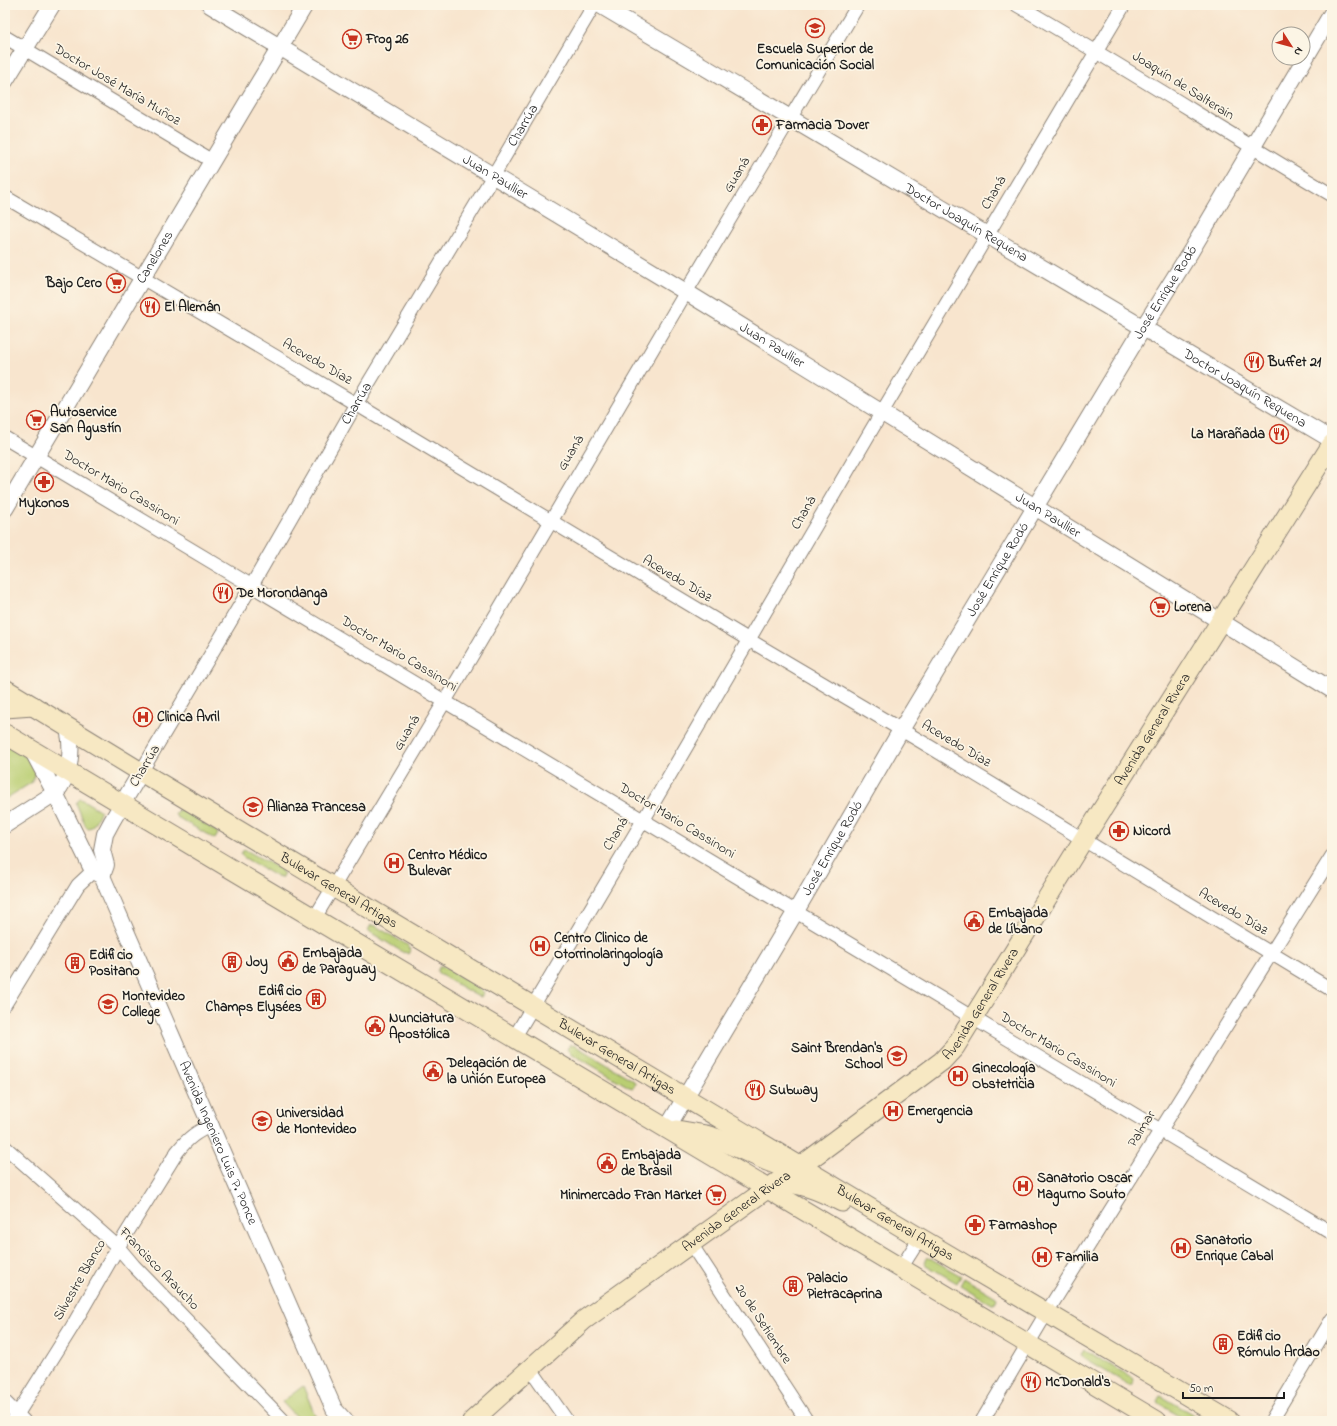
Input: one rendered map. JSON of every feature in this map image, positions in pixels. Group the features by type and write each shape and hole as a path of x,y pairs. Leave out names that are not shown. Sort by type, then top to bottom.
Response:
{"main road":[{"name":"Avenida General Rivera","path":"472,1421 584,1320 801,1166 942,1061 954,1047 973,1018 1332,444"},
{"name":"Bulevar General Artigas","path":"5,689 141,772 1230,1421"},
{"path":"5,708 32,706"},
{"path":"5,734 1157,1421"},
{"path":"667,1128 716,1138 775,1164 801,1166"},
{"path":"767,1189 776,1184 783,1183 801,1185 837,1200 891,1229 916,1235"}],"street":[{"path":"5,81 52,5"},
{"name":"Juan Paullier","path":"210,5 883,412 1332,690"},
{"name":"Canelones","path":"5,509 304,5"},
{"name":"Charrúa","path":"122,804 252,585 356,404 494,176 594,5"},
{"name":"Doctor Joaquín Requena","path":"600,5 1332,440"},
{"name":"Guaná","path":"314,919 858,5"},
{"name":"Joaquín de Salterain","path":"1017,5 1096,51 1252,148 1332,195"},
{"name":"Chaná","path":"514,1038 1124,5"},
{"name":"José Enrique Rodó","path":"667,1128 796,911 901,730 1191,251 1332,13"},
{"name":"Doctor José María Muñoz","path":"5,37 212,161"},
{"name":"Acevedo Díaz","path":"5,197 356,404 1332,990"},
{"name":"Doctor Mario Cassinoni","path":"5,438 644,819 1332,1233"},
{"path":"5,825 55,793 64,781 71,749 68,728"},
{"name":"Avenida Ingeniero Luis P. Ponce","path":"32,750 98,874 212,1125 337,1417"},
{"name":"Avenida Ingeniero Luis P. Ponce","path":"98,874 106,865 102,850 103,842 112,821 122,804"},
{"name":"Palmar","path":"982,1421 1047,1312 1332,856"},
{"path":"5,1004 78,885 98,874"},
{"name":"Silvestre Blanco","path":"18,1419 118,1247 177,1152 187,1140 197,1132 212,1125"},
{"name":"Francisco Araucho","path":"5,1147 118,1247 134,1266 284,1421"},
{"path":"901,1268 916,1235"},
{"name":"20 de Setiembre","path":"691,1244 808,1421"},
{"path":"1271,1421 1332,1319"},
{"path":"530,1368 566,1421"},
{"path":"5,1402 18,1419"}],"green space":[{"path":"5,744 31,760 36,771 31,783 5,799"},
{"path":"80,799 101,811 92,827 86,827 76,803"},
{"path":"178,810 182,810 216,831 218,834 215,839 177,817 175,815"},
{"path":"244,849 282,870 281,872 284,873 281,878 243,857 241,854"},
{"path":"371,925 374,925 409,946 408,947 411,949 408,954 370,932 368,930"},
{"path":"440,966 442,968 443,966 481,989 481,991 484,992 481,997 439,974 437,971"},
{"path":"570,1044 633,1080 636,1083 633,1088 569,1052 567,1049"},
{"path":"927,1257 961,1276 957,1283 926,1265 924,1262"},
{"path":"964,1278 996,1297 997,1299 994,1304 960,1285"},
{"path":"1084,1350 1133,1378 1134,1380 1131,1385 1083,1358 1081,1355"},
{"path":"303,1386 317,1421 300,1421 282,1402"},
{"path":"1160,1396 1204,1421 1188,1421 1159,1404 1157,1401"}],"place":[{"name":"Escuela Superior de Comunicación Social","path":"815,28"},
{"name":"Frog 26","path":"352,39"},
{"name":"Farmacia Dover","path":"762,125"},
{"name":"Bajo Cero","path":"116,283"},
{"name":"El Alemán","path":"150,307"},
{"name":"Buffet 21","path":"1254,362"},
{"name":"Autoservice San Agustín","path":"36,420"},
{"name":"La Marañada","path":"1279,434"},
{"name":"Mykonos","path":"44,482"},
{"name":"De Morondanga","path":"223,593"},
{"name":"Lorena","path":"1160,607"},
{"name":"Clinica Avril","path":"143,717"},
{"name":"Alianza Francesa","path":"253,807"},
{"name":"Nicord","path":"1119,831"},
{"name":"Centro Médico Bulevar","path":"394,863"},
{"name":"Embajada de Líbano","path":"974,921"},
{"name":"Centro Clinico de Otorrinolaringología","path":"540,946"},
{"name":"Embajada de Paraguay","path":"288,961"},
{"name":"Joy","path":"232,962"},
{"name":"Edificio Positano","path":"75,963"},
{"name":"Edificio Champs Elysées","path":"316,999"},
{"name":"Montevideo College","path":"108,1004"},
{"name":"Nunciatura Apostólica","path":"375,1026"},
{"name":"Saint Brendan's School","path":"897,1056"},
{"name":"Delegación de la Unión Europea","path":"433,1071"},
{"name":"Ginecología Obstetricia","path":"958,1076"},
{"name":"Subway","path":"755,1090"},
{"name":"Emergencia","path":"893,1111"},
{"name":"Universidad de Montevideo","path":"262,1121"},
{"name":"Embajada de Brasil","path":"607,1163"},
{"name":"Sanatorio Oscar Magurno Souto","path":"1023,1186"},
{"name":"Minimercado Fran Market","path":"716,1195"},
{"name":"Farmashop","path":"975,1225"},
{"name":"Sanatorio Enrique Cabal","path":"1181,1248"},
{"name":"Familia","path":"1042,1257"},
{"name":"Palacio Pietracaprina","path":"793,1286"},
{"name":"Edificio Rómulo Ardao","path":"1223,1344"},
{"name":"McDonald's","path":"1031,1382"}]}
